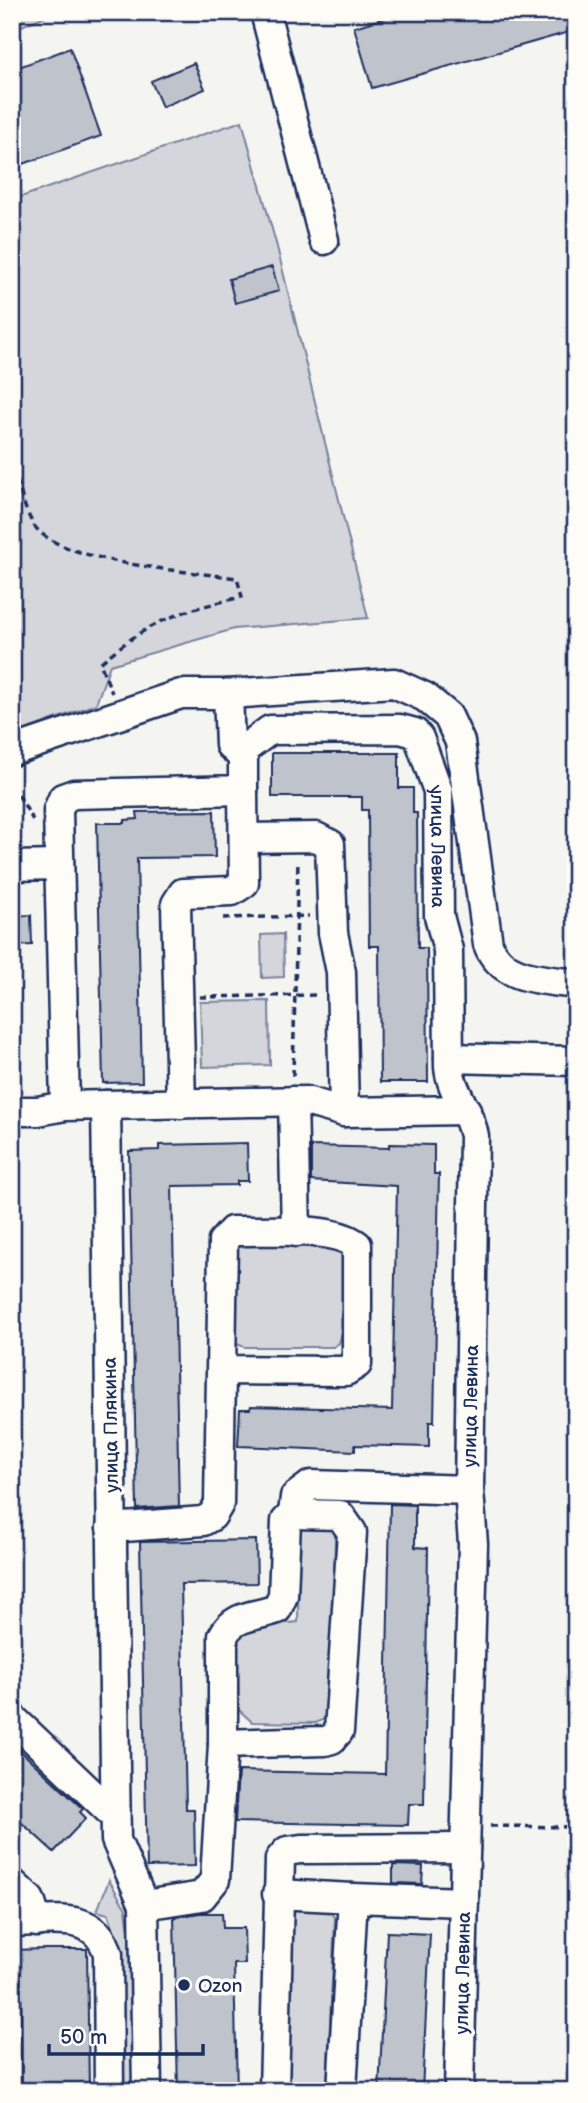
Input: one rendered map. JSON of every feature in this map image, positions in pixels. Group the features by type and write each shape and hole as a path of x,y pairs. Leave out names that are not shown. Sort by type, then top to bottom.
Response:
{"street":[{"path":"265,12 324,240"},
{"path":"12,751 181,694 228,694 394,683 425,697 448,716 460,742 488,944 493,959 518,974 576,984"},
{"path":"181,1104 178,898 190,892 240,888 245,877 242,756 230,746 228,694"},
{"name":"улица Левина","path":"242,756 250,741 270,730 400,729 415,733 438,791 439,916 448,950 450,1080 466,1110 474,1136 469,1490 473,1544 459,2091"},
{"path":"65,1106 58,810 63,798 74,793 243,790"},
{"path":"244,838 323,838 330,844 332,915 341,994 344,1112"},
{"path":"12,866 59,864"},
{"path":"449,1058 576,1061"},
{"path":"12,1111 38,1111 65,1106 293,1101 306,1101 344,1112 466,1110"},
{"path":"293,1101 296,1232"},
{"name":"улица Плякина","path":"106,1105 115,1816 116,1840 144,1905 146,2091"},
{"path":"111,1528 203,1521 212,1516 219,1504 221,1370 223,1241 232,1231 296,1232 346,1236 357,1245 357,1364 346,1371 221,1370"},
{"path":"144,1905 202,1896 215,1880 223,1744 223,1636 229,1624 240,1618 277,1609 283,1596 286,1521 293,1514 295,1497 312,1485 469,1490"},
{"path":"223,1744 325,1741 332,1739 339,1731 352,1532 340,1515 293,1514"},
{"path":"12,1718 115,1816"},
{"path":"274,2091 280,1859 287,1851 465,1837"},
{"path":"12,1883 30,1900 25,1922 77,1922 98,1931 105,1942 108,1954 109,2091"},
{"path":"277,1894 464,1902"},
{"path":"342,2091 354,1898"}],"path":[{"path":"12,457 19,487 34,525 55,545 81,555 237,578 242,597 183,610 135,634 100,663 121,715"},
{"path":"293,1101 299,837"},
{"path":"217,918 332,915"},
{"path":"178,998 341,994"},
{"path":"465,1837 576,1827"}],"shaded area":[{"path":"12,12 55,12 12,30"},
{"path":"242,121 277,247 368,618 234,629 110,665 96,704 12,735 12,200"},
{"path":"283,934 284,977 262,978 261,935"},
{"path":"269,1001 270,1065 202,1067 200,1002"},
{"path":"242,1243 329,1245 340,1250 344,1261 345,1284 339,1343 333,1347 244,1347 237,1344 232,1335 236,1246"},
{"path":"303,1526 332,1527 335,1533 332,1710 326,1718 316,1723 252,1722 239,1710 237,1635 246,1627 298,1622 299,1532"},
{"path":"109,1880 126,1909 129,1931 133,2091 116,2091 112,1925 108,1914 97,1911"},
{"path":"324,1905 335,1918 327,2086 325,2091 289,2091 287,1909"}],"building":[{"path":"406,12 576,12 576,30 372,88 354,27"},
{"path":"70,48 101,136 12,168 12,75 18,73 16,68"},
{"path":"194,63 205,89 162,107 151,81"},
{"path":"272,267 279,291 235,303 229,279"},
{"path":"272,753 399,753 399,788 413,788 413,813 417,813 418,948 427,948 428,1082 380,1082 379,946 369,946 368,810 362,810 362,797 272,797"},
{"path":"214,811 215,857 137,858 142,1082 103,1083 97,823 125,823 125,820 138,819 137,812"},
{"path":"31,915 32,945 12,946 12,916"},
{"path":"247,1143 248,1181 237,1181 237,1185 172,1186 179,1506 137,1509 129,1151 159,1150 159,1145"},
{"path":"389,1144 434,1145 434,1174 439,1174 434,1422 429,1422 429,1447 355,1445 355,1451 238,1446 240,1409 250,1409 251,1406 392,1410 397,1186 311,1181 311,1146 389,1148"},
{"path":"390,1504 415,1505 415,1547 428,1548 424,1804 409,1804 408,1825 235,1822 238,1771 385,1774"},
{"path":"256,1540 257,1583 181,1584 186,1809 194,1809 195,1866 147,1867 140,1542"},
{"path":"12,1743 83,1809 80,1812 86,1818 54,1852 12,1814"},
{"path":"393,1865 423,1866 422,1884 393,1883"},
{"path":"222,1913 223,1928 244,1928 245,1964 234,1964 237,2091 178,2091 174,1917"},
{"path":"387,1932 430,1934 422,2091 379,2091"},
{"path":"87,1949 89,2091 22,2091 21,1991 12,1991 12,1950"}],"place":[{"name":"Ozon","path":"184,1985"}]}
